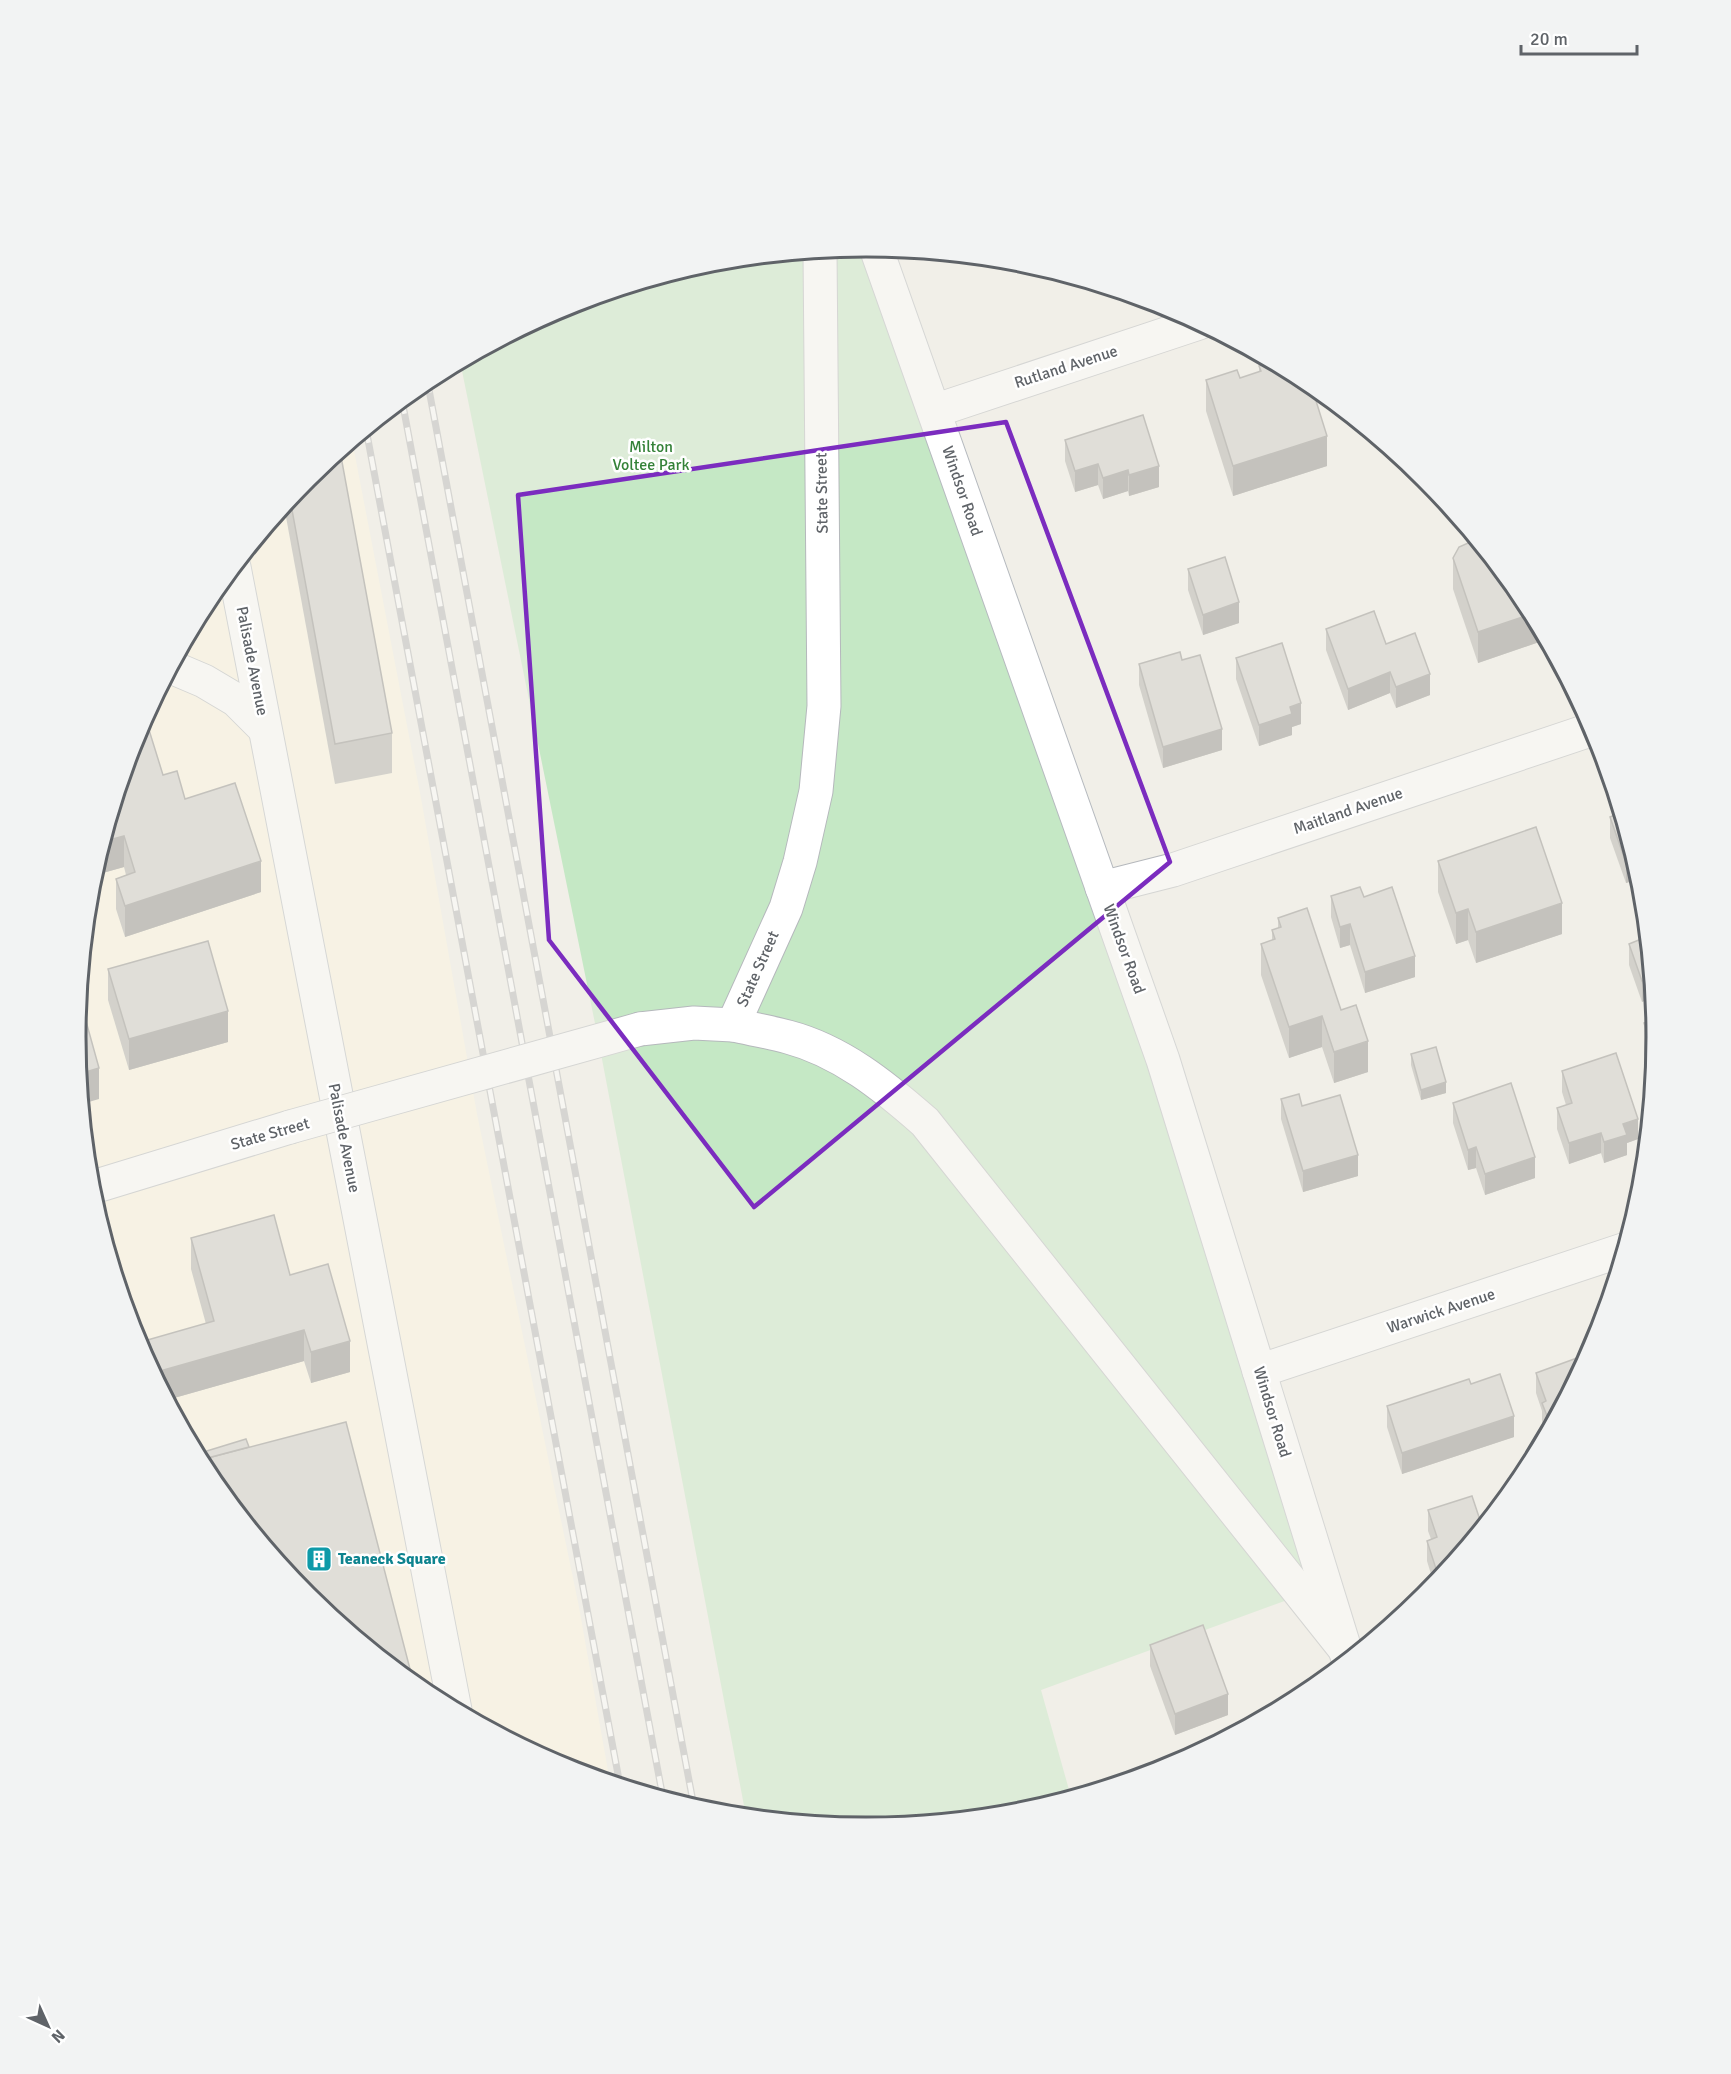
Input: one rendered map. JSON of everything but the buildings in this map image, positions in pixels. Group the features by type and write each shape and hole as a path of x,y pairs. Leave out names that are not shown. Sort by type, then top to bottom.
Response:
{"street":[{"name":"Windsor Road","path":"879,258 1163,1060 1346,1651"},
{"name":"State Street","path":"99,1185 290,1127 640,1029 694,1023 733,1025 786,908 800,862 816,791 824,706 820,259"},
{"name":"Rutland Avenue","path":"934,411 1188,327"},
{"name":"Palisade Avenue","path":"236,577 453,1699"},
{"path":"178,670 204,681 236,700 264,728"},
{"name":"Maitland Avenue","path":"1102,888 1173,870 1583,732"},
{"path":"733,1025 789,1037 839,1058 885,1086 925,1122 1345,1652"},
{"name":"Warwick Avenue","path":"1259,1371 1615,1253"}],"highlighted area":[{"path":"1006,422 1170,862 754,1207 549,940 518,495"}],"shaded area":[{"path":"354,449 421,798 477,1114 579,1607 609,1774 521,1737 432,1686 351,1623 314,1589 279,1551 217,1470 166,1382 127,1288 100,1189 87,1088 87,986 100,885 127,786 166,692 217,604 279,523 314,485"}],"green space":[{"name":"Milton Voltee Park","path":"879,258 1345,1650 1301,1595 1041,1690 1069,1789 1067,1790 1018,1802 917,1815 866,1817 814,1815 744,1807 598,1038 462,370 521,337 567,316 615,298 664,284 713,272 764,264 814,259"}],"railway":[{"path":"429,390 692,1797"},
{"path":"404,409 661,1789"},
{"path":"368,437 619,1777"}],"place":[{"name":"Teaneck Square","path":"319,1559"}]}
